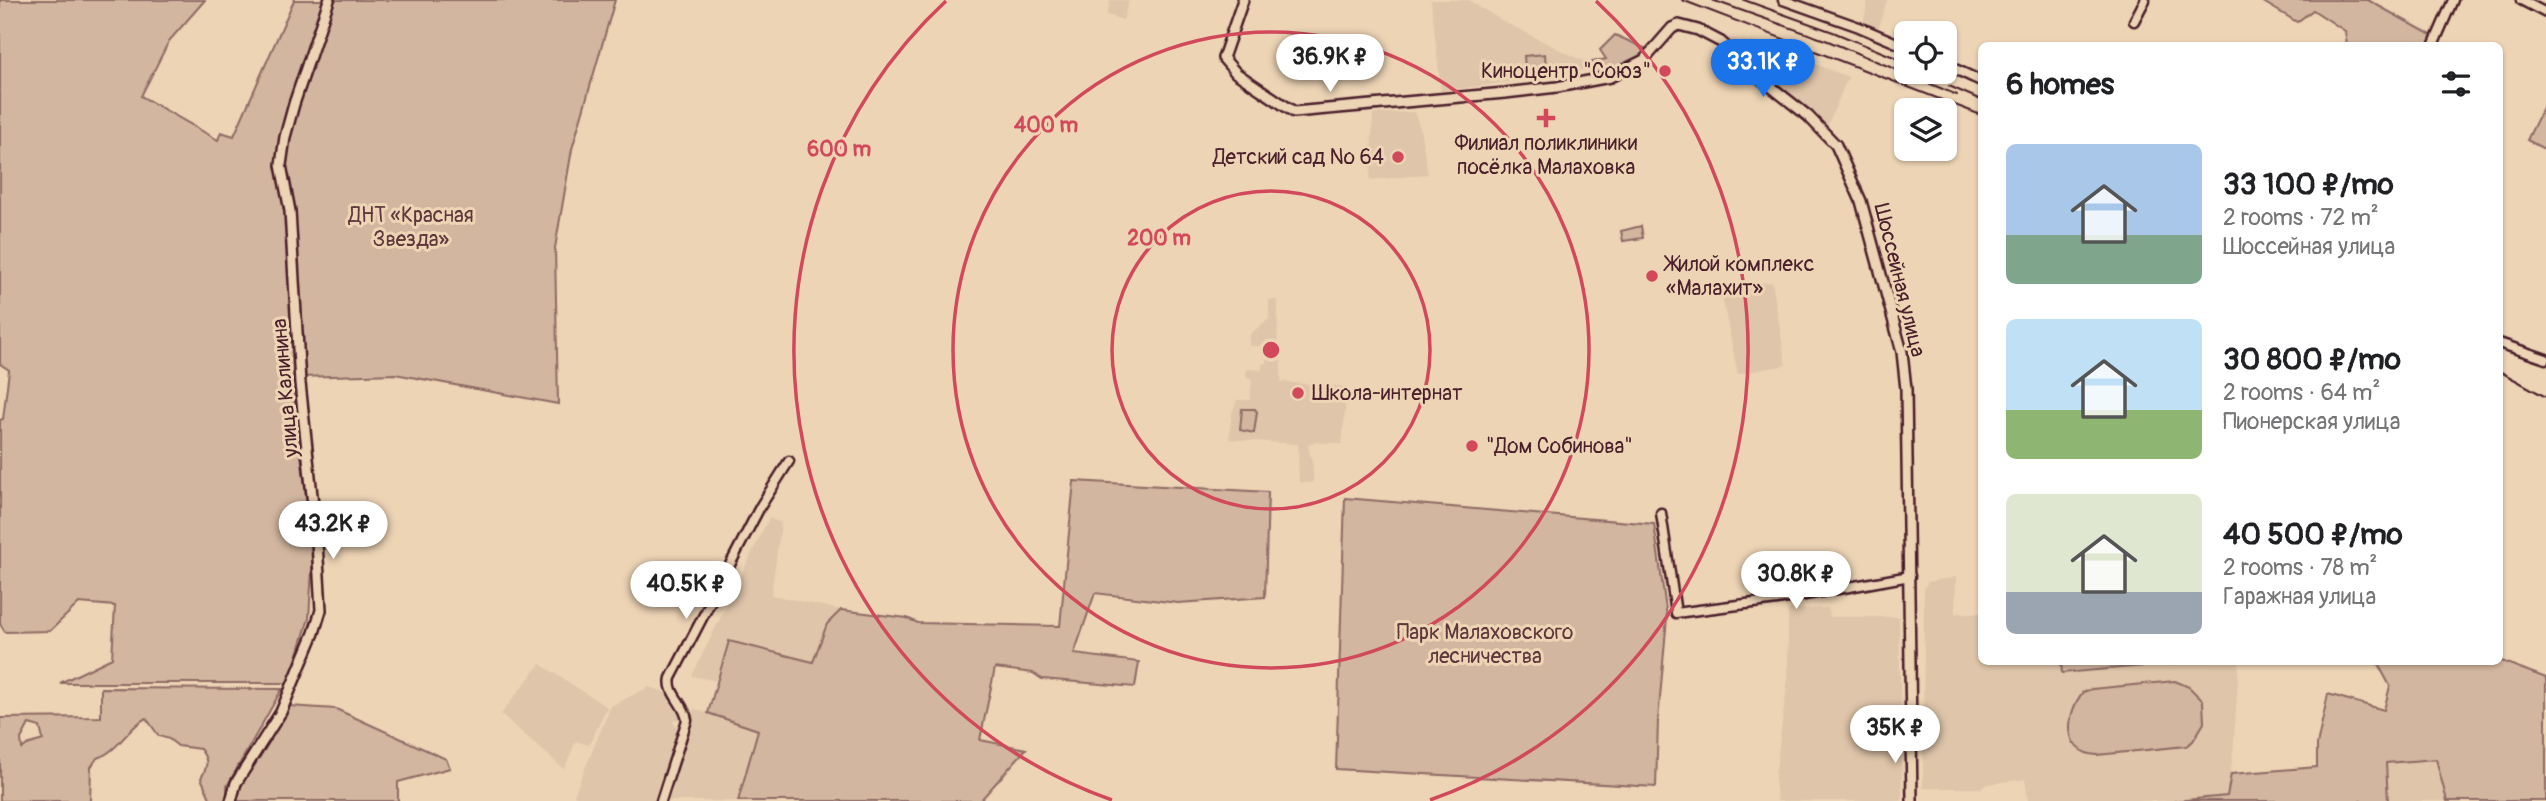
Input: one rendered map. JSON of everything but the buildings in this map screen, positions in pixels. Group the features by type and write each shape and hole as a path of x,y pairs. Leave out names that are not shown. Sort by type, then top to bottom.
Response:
{"main road":[{"name":"улица Калинина","path":"231,801 236,783 281,712 321,610 317,542 300,383 290,211 281,165 294,104 329,0"},
{"name":"Шоссейная улица","path":"1243,0 1223,58 1236,73 1294,112 1512,92 1610,77 1644,60 1672,28 1679,25 1690,27 1721,42 1755,74 1808,116 1836,145 1861,201 1903,359 1910,576 1912,801"}],"street":[{"path":"1783,0 1894,42"},
{"path":"2134,21 2144,0"},
{"path":"2435,42 2453,0"},
{"path":"2522,0 2546,13"},
{"path":"1957,70 1978,80"},
{"path":"2503,344 2546,359"},
{"path":"661,801 687,720 684,708 669,684 671,678 759,509 789,461"},
{"path":"1661,513 1675,613 1777,600 1910,576"}],"shaded area":[{"path":"1110,0 1129,0 1123,20 1107,15"},
{"path":"1431,0 1468,0 1504,22 1585,62 1584,70 1441,91"},
{"path":"1868,0 1887,0 1878,30 1863,25"},
{"path":"1720,37 1762,43 1848,77 1826,129 1757,73"},
{"name":"Детский сад № 64","path":"1414,112 1420,128 1428,174 1370,180 1373,114"},
{"path":"1772,282 1786,365 1738,374 1720,287"},
{"name":"Школа-интернат","path":"1269,300 1278,300 1277,356 1281,361 1281,382 1347,387 1342,444 1314,442 1308,445 1313,483 1299,482 1298,444 1229,439 1232,413 1237,400 1250,400 1252,378 1246,377 1247,369 1262,370 1262,364 1266,363 1267,346 1249,346 1250,334 1269,319"},
{"path":"769,518 781,523 771,595 841,610 827,624 813,663 730,641 718,681 692,676"},
{"path":"1956,577 1955,613 1978,613 1978,665 2239,665 2233,755 2227,796 2174,801 2028,801 2025,779 1988,784 1981,788 1923,788 1924,588 1928,582"},
{"path":"1828,608 1830,617 1899,617 1902,801 1777,801 1775,777 1788,678 1788,610"},
{"path":"540,664 607,707 589,745 576,741 564,769 501,714"},
{"path":"649,687 673,695 685,722 675,719 673,724 683,727 658,801 584,801 574,795 611,706"},
{"path":"694,709 759,730 738,801 664,801"},
{"path":"2437,759 2447,801 2388,801 2385,763"}],"green space":[{"name":"ДНТ «Красная Звезда»","path":"0,0 205,0 169,41 141,96 218,140 221,132 234,136 294,0 329,0 314,60 333,0 615,0 572,149 555,248 558,404 395,374 301,377 292,381 313,553 309,618 289,683 60,683 112,658 115,606 79,603 50,631 5,632 0,624 0,420 3,419 9,370 0,364"},
{"path":"2260,0 2368,0 2435,37 2433,42 2347,42 2345,31 2313,10 2297,22"},
{"path":"1615,35 1649,50 1622,68 1591,78 1592,62 1606,59 1600,50"},
{"path":"1545,54 1546,68 1525,69 1524,56"},
{"path":"2546,101 2546,150 2527,140"},
{"path":"1641,226 1643,238 1623,241 1621,231"},
{"path":"1242,409 1255,409 1257,412 1254,433 1240,430"},
{"path":"1074,481 1268,492 1265,597 1178,603 1095,593 1074,654 1139,662 1135,687 1042,679 1033,673 995,668 980,740 1026,749 980,801 738,801 758,730 708,713 729,641 813,662 827,624 841,610 907,618 918,623 1060,626"},
{"name":"Парк Малаховского лесничества","path":"1345,498 1654,524 1667,617 1658,721 1656,787 1336,769"},
{"path":"2503,662 2546,678 2546,801 2447,801 2436,759 2386,763 2388,801 2174,801 2227,796 2231,774 2317,767 2317,745 2328,694 2384,710 2390,686 2379,665 2503,665"},
{"path":"2061,665 2156,665 2062,673"},
{"path":"2175,681 2189,687 2203,701 2204,723 2193,741 2186,746 2097,755 2085,753 2072,740 2070,721 2083,692"},
{"path":"101,688 282,689 227,786 227,801 209,801 201,778 206,760 200,749 178,746 159,736 146,718 111,751 97,758 91,767 90,801 0,801 0,718 101,717","holes":["29,724 40,727 43,740 22,749 21,739"]},
{"path":"289,706 336,709 446,759 450,768 398,782 398,801 235,801 237,786"}],"railway":[{"path":"1682,0 1978,114"},
{"path":"1712,0 1828,41 1957,95"},
{"path":"1744,0 1894,57"},
{"path":"1949,86 1978,99"},
{"path":"2503,373 2546,397"}],"place":[{"name":"Киноцентр \"Союз\"","path":"1665,71"},
{"name":"Филиал поликлиники посёлка Малаховка","path":"1546,118"},
{"name":"Детский сад № 64","path":"1398,157"},
{"name":"Жилой комплекс «Малахит»","path":"1652,276"},
{"name":"Школа-интернат","path":"1298,393"},
{"name":"\"Дом Собинова\"","path":"1472,446"}]}
